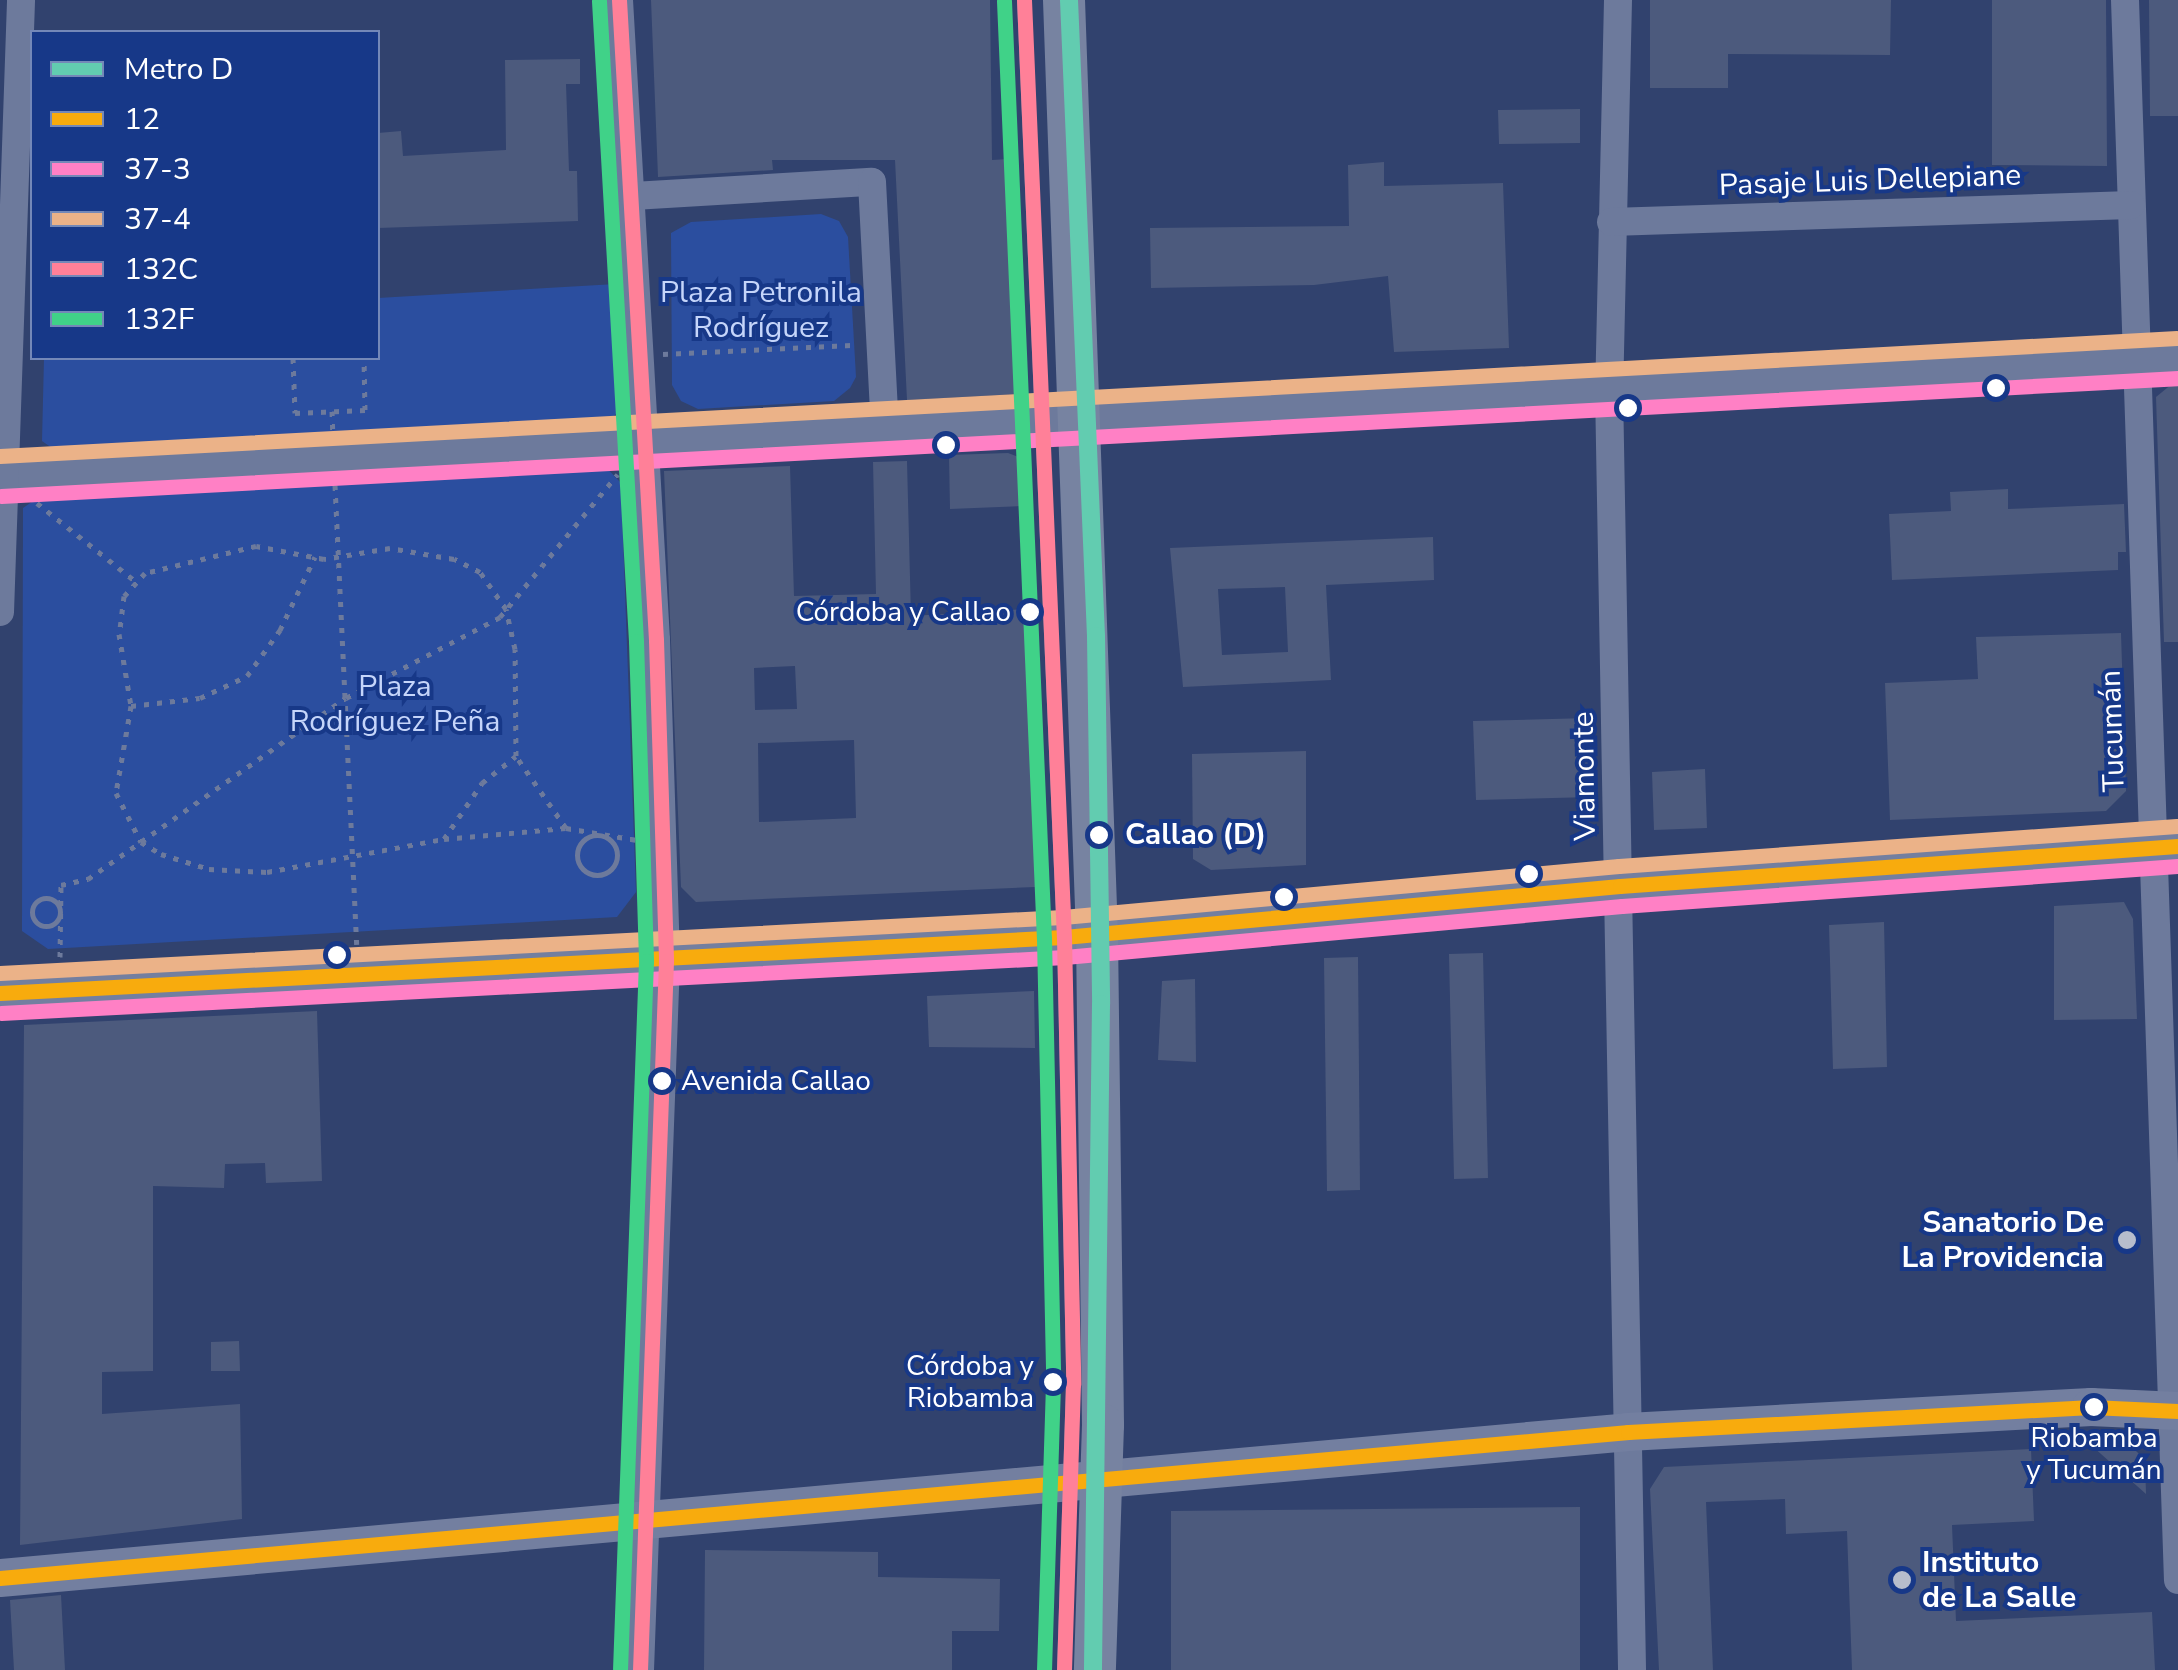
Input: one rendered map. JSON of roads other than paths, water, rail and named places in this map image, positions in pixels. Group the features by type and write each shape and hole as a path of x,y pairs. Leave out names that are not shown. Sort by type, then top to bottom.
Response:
{"main road":[{"path":"1064,0 1063,421 1081,936 1086,1479 1095,1670"}],"street":[{"path":"0,612 21,0"},
{"path":"619,0 633,196 666,961 640,1670"},
{"name":"Viamonte","path":"1618,0 1608,389 1632,1670"},
{"name":"Tucumán","path":"2125,0 2134,360 2164,848 2178,1580"},
{"path":"633,196 872,182 885,430"},
{"name":"Pasaje Luis Dellepiane","path":"1611,222 2131,205"},
{"path":"2,476 2178,358"},
{"path":"0,993 666,961 1081,936 1620,886 2164,848"},
{"path":"0,1578 1628,1432 2092,1407 2174,1411"}],"lane":[{"path":"1024,0 1063,421"},
{"path":"1064,1670 1086,1479"}],"metro line":[{"name":"D","path":"1069,0 1096,636 1101,1004 1093,1670"}],"place":[{"name":"Córdoba y Callao","path":"1030,612"},
{"name":"Callao (D)","path":"1099,835"},
{"name":"Avenida Callao","path":"662,1081"},
{"name":"Sanatorio De La Providencia","path":"2127,1240"},
{"name":"Córdoba y Riobamba","path":"1053,1382"},
{"name":"Riobamba y Tucumán","path":"2094,1407"},
{"name":"Instituto de La Salle","path":"1902,1580"}],"park label":[{"name":"Plaza Petronila Rodríguez","path":"761,310"},
{"name":"Plaza Rodríguez Peña","path":"395,704"}]}
